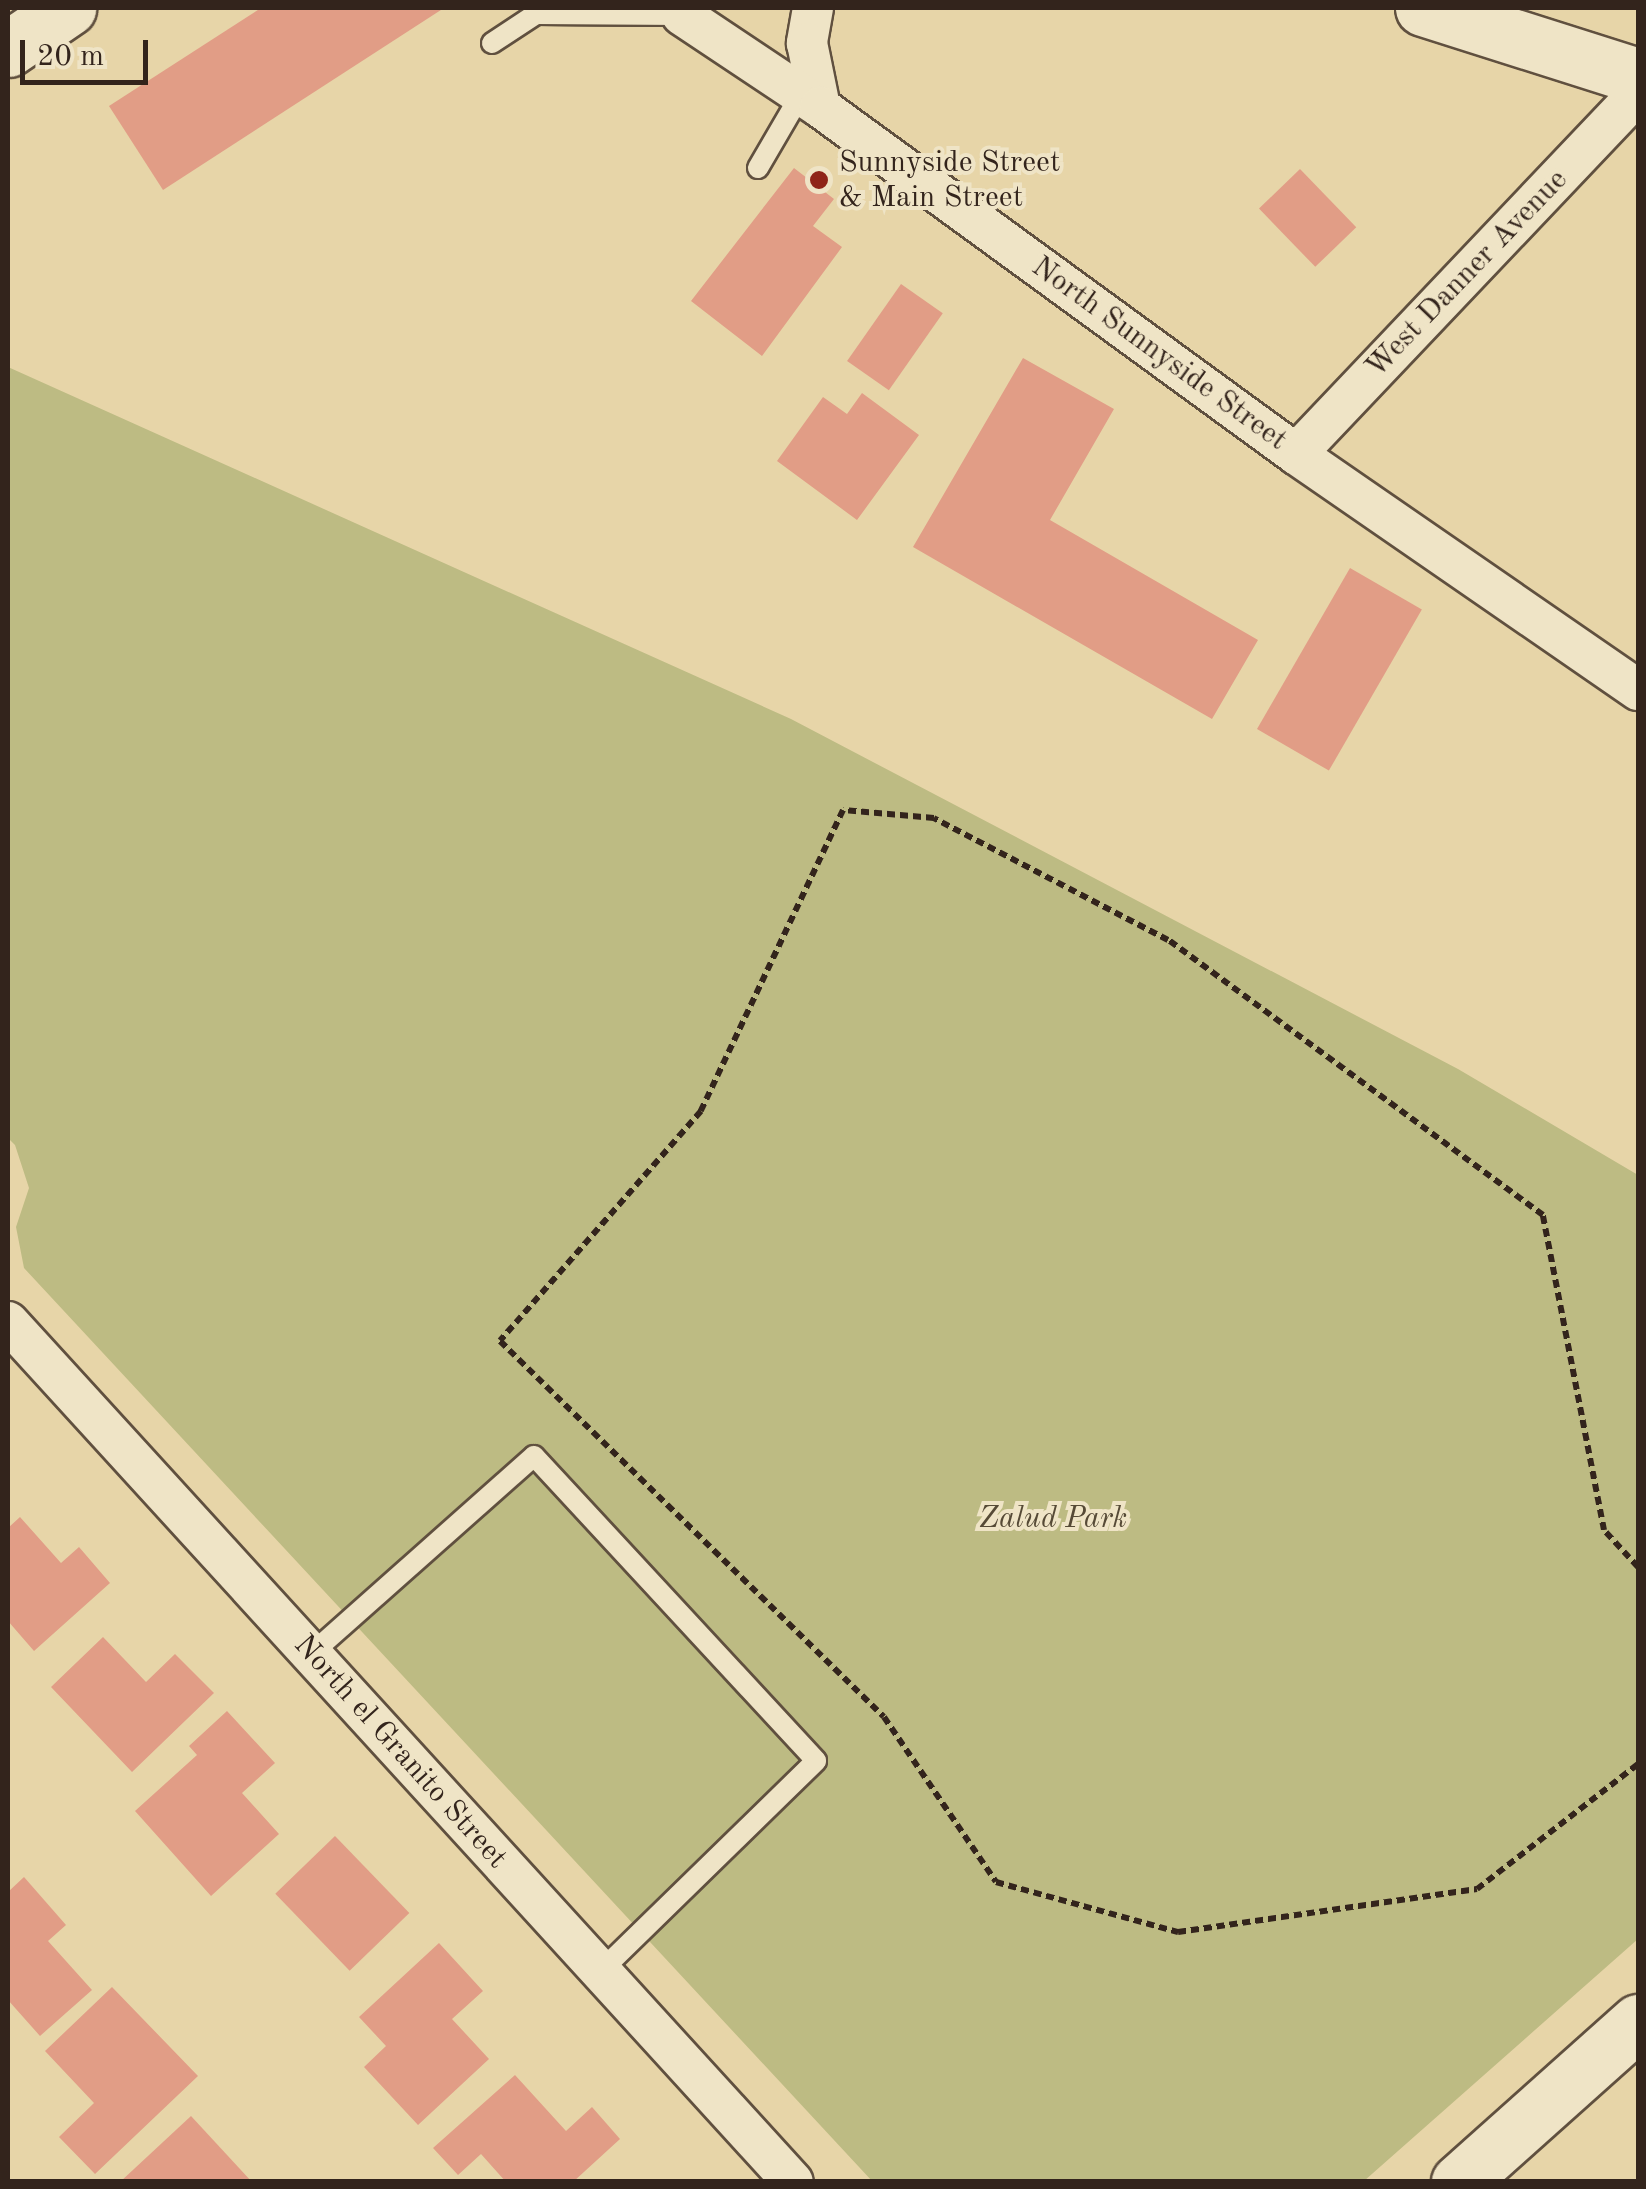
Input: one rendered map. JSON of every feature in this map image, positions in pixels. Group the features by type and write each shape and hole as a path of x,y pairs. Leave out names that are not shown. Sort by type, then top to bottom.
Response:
{"main road":[{"path":"8,49 68,8"},
{"path":"1423,8 1638,76"},
{"path":"1459,2182 1638,2022"}],"street":[{"path":"810,100 807,43 813,8"},
{"name":"North Sunnyside Street","path":"682,16 810,100 1296,454 1638,690"},
{"name":"West Danner Avenue","path":"1296,454 1638,94"},
{"name":"North el Granito Street","path":"8,1322 793,2182"}],"lane":[{"path":"492,43 536,14 682,16"},
{"path":"758,168 810,100"},
{"path":"311,1654 534,1456 816,1760 601,1971"}],"path":[{"path":"1638,1567 1604,1530 1543,1214 1168,940 934,818 843,810 701,1111 500,1341 884,1716 996,1882 1178,1932 1477,1889 1638,1764"}],"green space":[{"name":"Zalud Park","path":"8,367 791,719 1458,1069 1638,1175 1638,1939 1364,2181 872,2181 24,1268 16,1227 29,1188 15,1145 8,1138"}],"building":[{"path":"261,8 444,8 163,190 109,106"},
{"path":"794,168 834,199 813,226 842,247 762,356 691,301"},
{"path":"1300,169 1356,227 1315,267 1259,209"},
{"path":"901,284 943,313 889,390 847,361"},
{"path":"1023,358 1114,409 1050,520 1258,640 1212,719 913,547"},
{"path":"862,393 919,435 857,520 777,461 823,397 847,414"},
{"path":"1350,568 1422,610 1329,771 1257,729"},
{"path":"20,1517 61,1563 79,1547 110,1583 34,1651 8,1621 8,1528"},
{"path":"103,1637 146,1682 175,1654 214,1693 132,1772 51,1687"},
{"path":"227,1711 275,1763 242,1793 279,1834 211,1896 135,1811 197,1755 189,1746"},
{"path":"335,1836 409,1913 350,1971 275,1894"},
{"path":"24,1877 66,1925 48,1941 92,1990 40,2036 8,2000 8,1892"},
{"path":"439,1943 483,1991 452,2019 489,2059 418,2125 364,2067 386,2046 359,2017"},
{"path":"112,1987 198,2076 95,2174 59,2137 94,2103 45,2051"},
{"path":"515,2075 566,2131 592,2107 620,2139 573,2182 506,2182 481,2154 458,2175 433,2148"},
{"path":"191,2116 252,2182 120,2182"}],"place":[{"name":"Sunnyside Street & Main Street","path":"819,180"}]}
